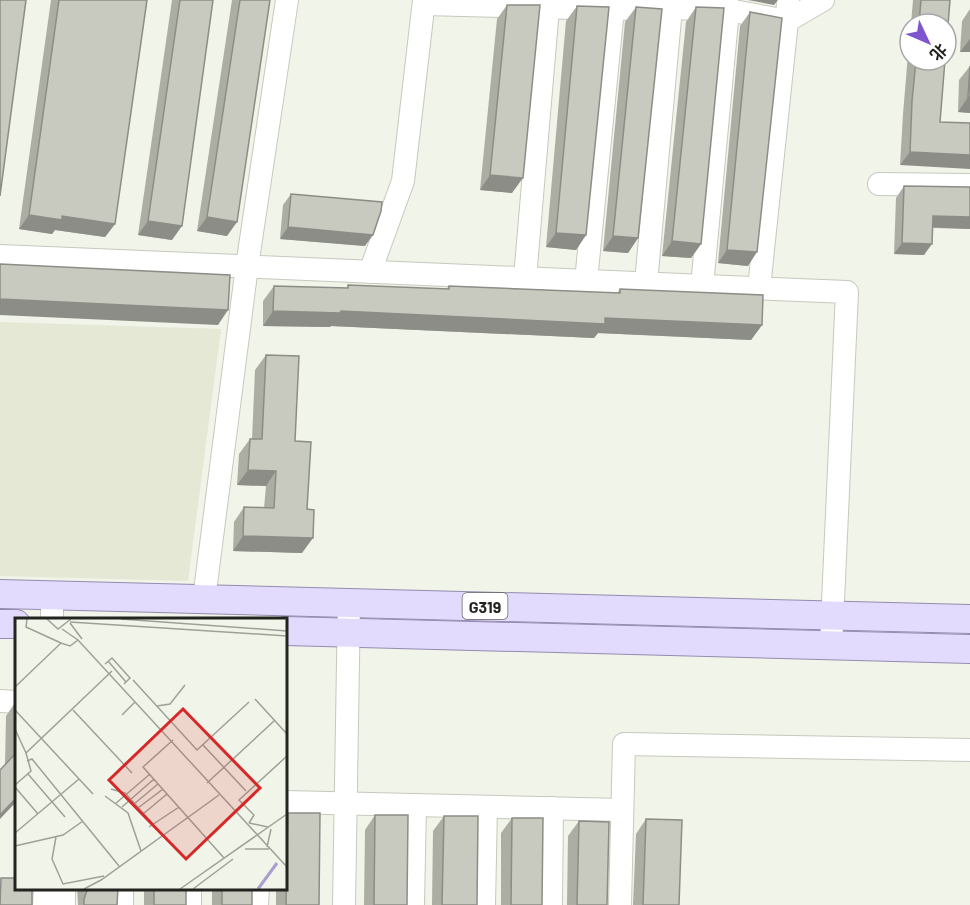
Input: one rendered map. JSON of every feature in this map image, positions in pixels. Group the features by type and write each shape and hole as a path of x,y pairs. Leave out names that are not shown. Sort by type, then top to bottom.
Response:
{"main road":[{"name":"G319","path":"0,594 52,608 204,599 970,619"},
{"name":"G319","path":"286,631 970,650"}],"street":[{"path":"204,599 247,266 287,0"},
{"path":"370,272 403,182 424,2 613,9 728,5 788,10 823,0"},
{"path":"702,286 728,5"},
{"path":"525,278 548,8"},
{"path":"646,283 671,8"},
{"path":"586,281 613,9"},
{"path":"759,288 788,10"},
{"path":"879,184 970,185"},
{"path":"0,256 847,292 831,646"},
{"path":"344,905 349,602"},
{"path":"0,701 15,702"},
{"path":"620,905 624,744 970,750"},
{"path":"286,802 622,810"},
{"path":"414,905 416,805"},
{"path":"484,905 486,807"},
{"path":"551,905 552,808"},
{"path":"44,905 45,890"},
{"path":"257,905 258,890"}],"shaded area":[{"path":"0,322 221,329 188,581 0,576"}],"building":[{"path":"0,0 26,0 0,196"},
{"path":"59,0 147,0 115,224 62,216 62,220 29,215"},
{"path":"180,0 213,0 182,226 148,221"},
{"path":"240,0 270,0 237,222 207,217"},
{"path":"921,0 950,0 949,12 920,12"},
{"path":"507,5 540,5 523,178 490,175"},
{"path":"577,6 609,7 586,235 556,233"},
{"path":"636,7 662,9 638,238 613,236"},
{"path":"696,7 724,8 701,244 672,241"},
{"path":"750,12 782,18 757,252 727,250"},
{"path":"970,66 970,97 968,97"},
{"path":"915,72 944,72 940,122 970,123 970,155 910,152"},
{"path":"904,186 970,187 970,217 933,216 932,244 902,243"},
{"path":"291,194 382,202 373,235 288,227"},
{"path":"0,264 230,275 228,310 0,299"},
{"path":"348,285 449,289 449,286 620,293 620,289 763,295 762,325 605,318 605,324 341,311 340,313 273,311 274,286 348,288"},
{"path":"266,355 299,356 295,441 311,442 307,509 314,510 313,538 243,536 244,507 274,508 276,471 248,470 250,439 262,439"},
{"path":"15,754 15,799 0,815 0,770"},
{"path":"288,813 320,813 319,905 286,905"},
{"path":"375,815 408,815 407,905 374,905"},
{"path":"444,816 478,816 477,905 442,905"},
{"path":"512,818 543,818 542,905 511,905"},
{"path":"646,819 682,820 679,905 643,905"},
{"path":"579,821 609,822 607,905 577,905"},
{"path":"1,878 15,878 15,890 32,890 32,905 0,905"},
{"path":"87,890 118,890 117,905 84,905"},
{"path":"154,890 186,890 186,905 154,905"},
{"path":"222,890 252,890 252,905 222,905"}]}
